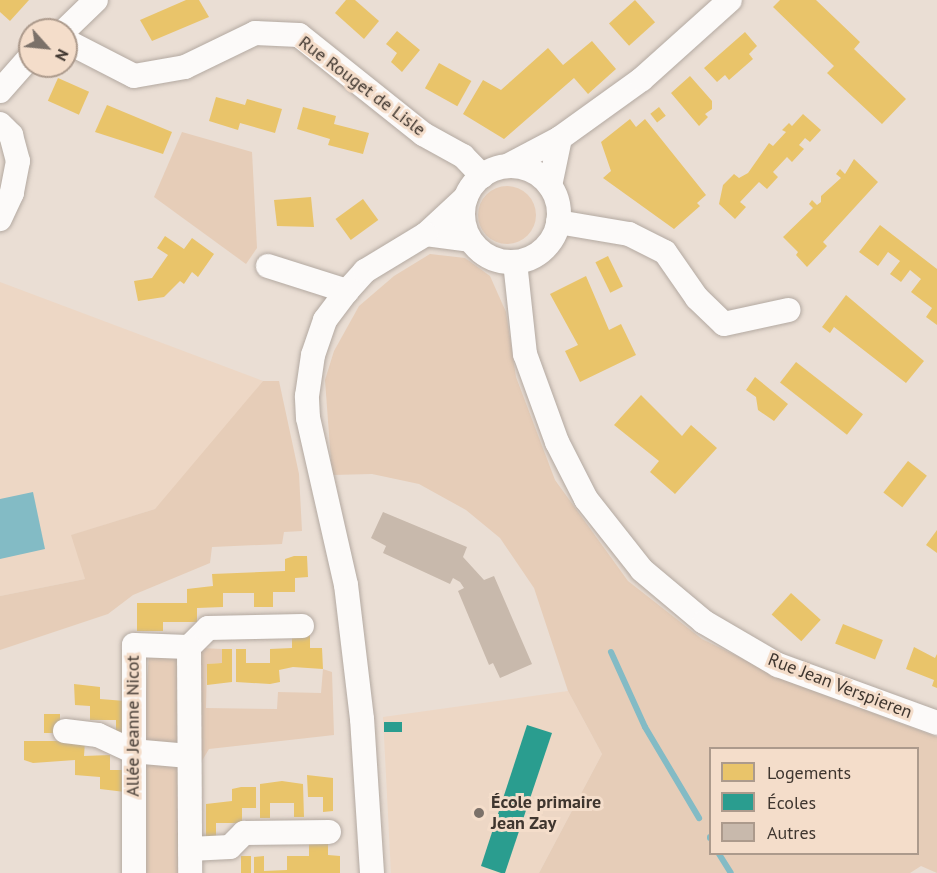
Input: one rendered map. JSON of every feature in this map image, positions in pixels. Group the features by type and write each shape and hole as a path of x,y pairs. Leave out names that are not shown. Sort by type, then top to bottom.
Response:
{"street":[{"path":"77,18 96,0"},
{"path":"372,873 362,719 346,585 308,418 313,355 325,320 365,271 426,234 466,196 482,176 507,166 560,138 642,79 730,0"},
{"name":"Rue Rouget de Lisle","path":"78,47 134,76 185,67 255,33 299,35 423,134 463,156 482,176"},
{"path":"0,91 18,71"},
{"path":"0,124 11,135 18,160 12,194 0,219"},
{"path":"466,196 464,226 470,240 489,258 515,262 544,249 558,222 558,209 550,186 560,138"},
{"path":"507,166 531,171 550,186"},
{"path":"558,222 629,234 664,252 697,298 724,324 788,310"},
{"path":"426,234 470,240"},
{"name":"Rue Jean Verspieren","path":"515,262 525,354 557,442 586,499 642,570 704,622 778,665 937,723"},
{"path":"268,266 347,291"},
{"path":"302,626 208,628 189,647 190,861 230,847 244,833 329,832"},
{"name":"Allée Jeanne Nicot","path":"134,873 132,751 134,645 189,647"},
{"path":"65,731 98,735 132,751 189,756"}],"shaded area":[{"path":"182,132 252,152 257,248 246,264 154,197"},
{"path":"507,186 523,191 531,199 536,215 531,231 523,239 507,244 491,239 483,231 478,215 483,199 491,191"},
{"path":"430,254 465,258 490,276 506,312 516,377 555,480 628,581 702,639 790,682 937,737 937,873 921,866 910,873 539,873 602,754 568,691 534,588 500,538 466,510 419,484 372,474 332,475 325,380 334,351 359,306 394,276"},
{"path":"0,282 263,381 175,491 155,509 72,535 85,579 0,596"},
{"path":"263,381 279,381 299,474 302,531 284,532 282,544 212,547 210,563 133,595 108,614 0,650 0,596 85,579 71,535 155,509"},
{"path":"201,648 222,649 222,663 207,664 206,708 277,709 278,692 321,693 323,669 332,672 334,735 209,749 194,774"},
{"path":"149,655 178,655 184,746 142,746"},
{"name":"École primaire Jean Zay","path":"568,691 602,754 539,873 391,873 383,717"},
{"path":"180,762 185,873 143,873 144,768 146,764"}],"water":[{"path":"33,492 45,549 0,559 0,499"}],"building: Logements":[{"path":"0,0 29,0 10,21 0,12"},
{"path":"186,0 199,0 209,17 152,41 140,20"},
{"path":"346,0 355,0 379,21 364,39 335,13"},
{"path":"635,0 655,22 629,46 609,23"},
{"path":"780,0 816,0 860,42 854,49 906,99 882,124 827,73 834,66 773,7"},
{"path":"397,31 420,50 402,72 391,62 397,53 386,44"},
{"path":"745,32 757,46 749,54 753,59 729,80 725,75 717,82 704,68"},
{"path":"592,41 616,69 588,94 574,78 504,139 463,114 483,80 501,90 548,48 563,65"},
{"path":"439,63 471,81 457,106 425,88"},
{"path":"690,76 712,101 712,109 705,114 708,117 699,126 671,93"},
{"path":"58,78 89,92 79,115 48,101"},
{"path":"216,97 245,105 247,99 282,109 275,133 240,123 238,130 209,121"},
{"path":"107,105 172,132 163,154 95,132"},
{"path":"303,107 336,116 334,124 369,133 363,154 328,145 330,139 297,129"},
{"path":"659,107 666,116 657,122 650,114"},
{"path":"803,114 821,130 810,142 805,138 799,145 804,149 792,162 787,157 773,172 778,177 767,189 759,182 740,202 746,207 735,219 719,204 723,185 734,174 739,178 748,173 769,143 773,146 786,132 782,130 789,123 792,126"},
{"path":"630,119 636,127 645,119 706,195 697,203 700,206 674,229 603,178 611,171 601,142"},
{"path":"854,159 878,182 823,242 827,246 807,267 796,255 798,252 783,237 813,208 809,204 812,200 817,205 821,202 821,196 841,178 836,174 840,169 845,174"},
{"path":"311,197 314,227 277,226 274,200"},
{"path":"363,199 378,220 351,240 335,219"},
{"path":"880,225 937,269 937,325 926,317 932,308 911,292 921,279 910,270 901,282 890,274 900,261 888,252 878,266 859,252"},
{"path":"165,236 184,249 192,238 214,254 198,277 192,272 184,284 180,281 164,297 138,301 134,281 152,278 168,255 157,248"},
{"path":"608,256 623,287 610,293 595,262"},
{"path":"586,276 609,330 621,324 636,355 580,382 565,351 578,345 550,294"},
{"path":"846,295 924,361 906,383 834,327 830,333 822,327"},
{"path":"796,362 863,414 847,435 780,382"},
{"path":"755,377 788,404 774,421 758,410 756,397 746,390"},
{"path":"641,395 682,436 691,425 717,448 675,494 650,472 659,461 614,425"},
{"path":"908,461 927,476 902,507 883,493"},
{"path":"937,530 937,553 926,545"},
{"path":"307,556 308,577 295,578 295,592 273,592 273,607 254,607 254,593 223,593 223,607 197,608 197,622 163,622 163,631 137,631 137,603 187,603 187,589 213,586 212,574 285,571 285,559"},
{"path":"791,593 821,620 801,641 772,615"},
{"path":"843,624 883,640 875,660 835,643"},
{"path":"310,633 310,648 322,648 323,669 293,667 279,670 280,682 270,684 236,682 236,649 246,649 246,663 270,663 270,649 292,648 292,634"},
{"path":"914,647 935,658 937,654 937,688 932,686 934,680 906,669"},
{"path":"222,649 232,649 232,682 207,685 207,664 222,663"},
{"path":"74,684 100,687 100,699 125,701 125,735 116,735 116,720 90,720 90,706 75,705"},
{"path":"44,714 60,714 60,733 44,733"},
{"path":"24,741 85,741 84,756 110,755 110,770 125,770 125,792 100,789 100,777 75,775 75,760 33,763 24,760"},
{"path":"307,775 333,778 333,811 323,812 323,797 308,797"},
{"path":"282,781 303,784 304,817 294,817 294,803 270,803 270,818 260,818 260,784"},
{"path":"256,787 256,808 242,808 242,823 216,823 216,838 206,837 206,804 232,801 232,789"},
{"path":"309,841 328,841 328,855 340,856 340,873 254,873 254,857 264,856 264,871 287,870 287,856 309,856"},
{"path":"241,856 251,856 251,873 241,873"}],"building: Écoles":[{"path":"384,722 402,722 402,732 384,732"},
{"name":"École primaire Jean Zay","path":"527,725 552,733 505,873 501,873 481,866"}],"building: Autres":[{"path":"383,512 467,547 463,557 484,580 494,576 532,664 500,678 493,663 489,665 458,591 464,588 460,582 453,578 450,584 383,553 386,546 371,538"}],"waterway":[{"path":"611,652 645,727 699,818"},
{"path":"720,855 731,873"}],"place":[{"name":"École primaire Jean Zay","path":"479,813"}]}
